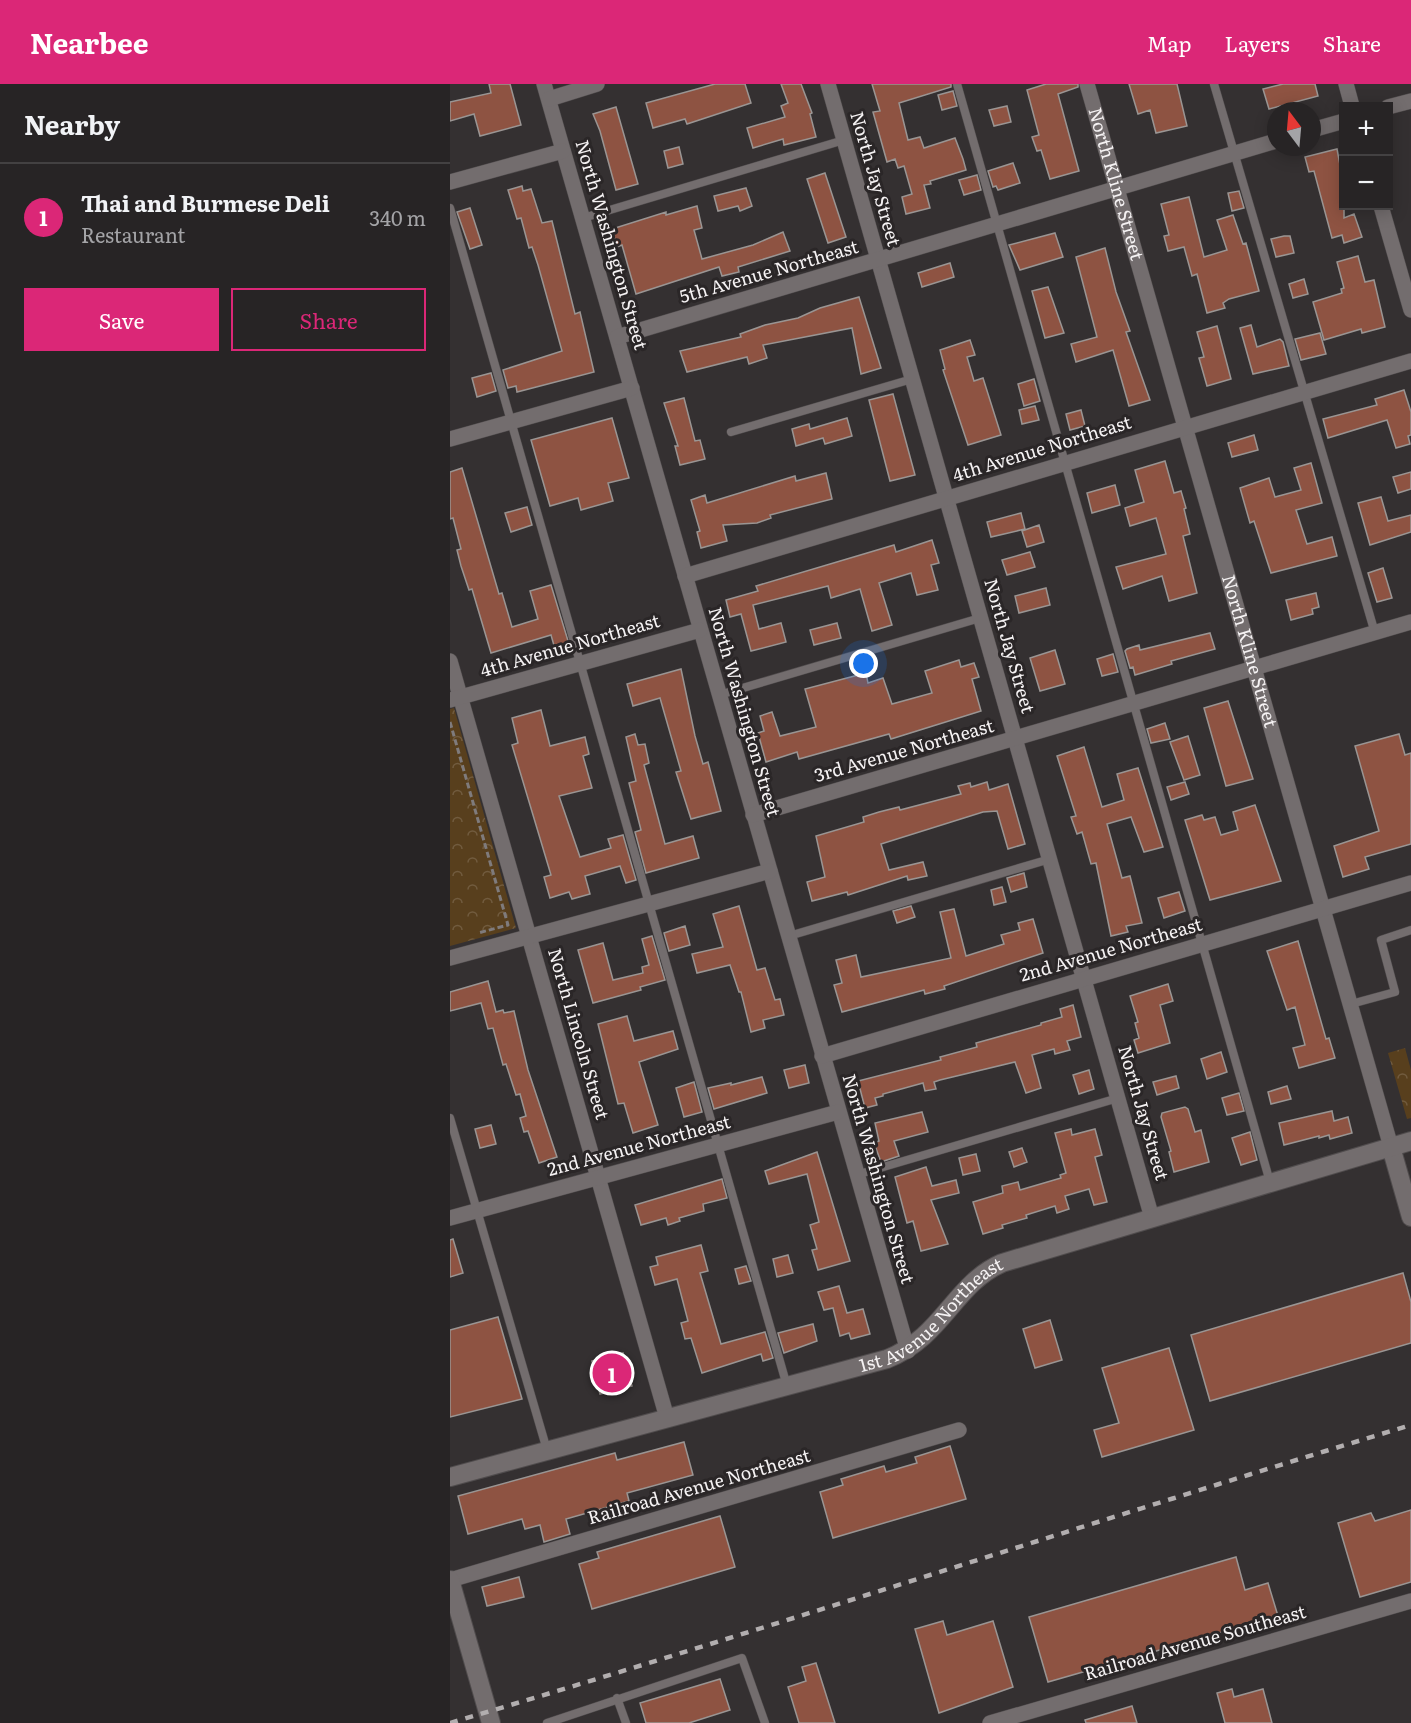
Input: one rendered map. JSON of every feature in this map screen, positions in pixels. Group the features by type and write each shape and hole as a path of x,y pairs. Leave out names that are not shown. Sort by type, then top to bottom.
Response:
{"street":[{"path":"547,92 597,84"},
{"name":"North Jay Street","path":"828,84 1152,1218"},
{"name":"North Kline Street","path":"1087,84 1411,1217"},
{"path":"1346,84 1351,102"},
{"name":"North Washington Street","path":"547,92 908,1351"},
{"path":"1393,106 1411,101"},
{"path":"1321,127 1339,122"},
{"name":"5th Avenue Northeast","path":"617,337 1267,144"},
{"path":"450,182 563,151"},
{"path":"1382,210 1411,310"},
{"name":"4th Avenue Northeast","path":"685,576 1411,361"},
{"path":"450,440 632,388"},
{"name":"3rd Avenue Northeast","path":"753,815 1411,622"},
{"name":"4th Avenue Northeast","path":"455,698 700,630"},
{"name":"North Lincoln Street","path":"450,661 455,698 529,937 667,1418"},
{"path":"450,958 770,871"},
{"name":"2nd Avenue Northeast","path":"822,1056 1411,883"},
{"name":"2nd Avenue Northeast","path":"450,1218 838,1112"},
{"name":"1st Avenue Northeast","path":"450,1478 908,1351 935,1328 979,1276 990,1268 1411,1141"},
{"name":"Railroad Avenue Northeast","path":"450,1580 959,1430"},
{"path":"450,1580 489,1717"},
{"name":"Railroad Avenue Southeast","path":"990,1723 1411,1601"}],"lane":[{"path":"957,84 1271,1184"},
{"path":"1215,84 1375,633"},
{"path":"583,218 844,140"},
{"path":"450,208 651,903 787,1386"},
{"path":"732,432 912,379"},
{"path":"719,695 980,618"},
{"path":"789,936 1050,859"},
{"path":"1351,1004 1395,992 1381,940 1411,930"},
{"path":"856,1174 1118,1098"},
{"path":"450,1118 547,1451"},
{"path":"547,1723 742,1658 765,1723"},
{"path":"617,1698 626,1723"}],"path":[{"path":"450,722 508,925"}],"green space":[{"path":"454,708 516,928 450,946 450,709"},
{"path":"1405,1048 1411,1070 1411,1118 1407,1119 1388,1053"}],"building":[{"path":"489,84 510,84 521,125 480,136 474,114 450,121 450,102 491,93"},
{"path":"715,84 745,84 751,103 687,124 685,119 653,128 646,103"},
{"path":"781,84 801,84 812,113 810,114 816,137 784,145 783,139 753,148 747,128 785,117 781,106 788,103"},
{"path":"872,84 951,84 951,87 899,103 908,140 920,137 924,148 955,138 963,159 966,170 924,185 930,208 906,214 902,197 912,194 904,166 898,168 895,159 887,162 873,112 880,111"},
{"path":"1046,84 1078,84 1078,87 1058,94 1079,171 1050,179 1041,150 1037,151 1032,137 1039,135 1027,90"},
{"path":"1129,84 1177,84 1187,126 1156,133 1150,110 1138,114"},
{"path":"1283,84 1315,84 1318,96 1295,102 1267,102 1263,89"},
{"path":"953,91 957,106 942,110 938,95"},
{"path":"1007,106 1011,122 994,126 989,110"},
{"path":"616,107 638,184 616,190 593,114"},
{"path":"679,147 683,164 668,168 664,151"},
{"path":"1337,149 1339,210 1344,210 1344,218 1354,214 1362,237 1344,243 1342,235 1332,238 1314,171 1309,172 1305,157 1321,156 1321,153"},
{"path":"1013,163 1020,183 998,190 996,186 993,187 988,171"},
{"path":"825,173 846,237 828,243 807,179"},
{"path":"977,175 981,190 964,195 959,180"},
{"path":"522,186 523,191 531,189 542,223 552,221 575,314 580,312 594,372 517,392 516,386 508,388 503,370 562,351 532,247 529,248 521,218 517,219 508,190"},
{"path":"746,188 752,206 740,211 738,206 718,211 714,196"},
{"path":"1239,191 1244,208 1232,211 1228,193"},
{"path":"1189,197 1204,257 1227,250 1217,220 1233,215 1243,244 1246,243 1259,291 1229,299 1223,303 1225,308 1207,313 1197,274 1192,276 1184,247 1168,251 1164,236 1169,235 1161,204"},
{"path":"697,206 702,228 694,230 702,259 753,245 783,232 790,251 738,267 739,272 722,276 719,267 636,294 622,245 617,247 612,229 666,212 666,215"},
{"path":"470,208 482,245 470,249 457,212"},
{"path":"1055,233 1063,257 1020,270 1009,245"},
{"path":"1290,236 1294,253 1276,257 1271,239"},
{"path":"1105,248 1116,292 1130,331 1126,332 1150,400 1129,406 1113,350 1076,362 1071,344 1097,337 1076,257"},
{"path":"1358,256 1365,282 1374,280 1385,327 1362,333 1361,329 1324,340 1313,302 1342,293 1341,289 1344,288 1337,262"},
{"path":"950,263 954,277 922,287 918,273"},
{"path":"1304,279 1308,294 1293,298 1289,284"},
{"path":"1048,287 1064,333 1045,338 1032,291"},
{"path":"859,297 881,368 861,374 852,328 763,345 767,358 749,364 747,357 687,372 680,351 741,337 740,334 765,325 798,318 820,308"},
{"path":"1251,325 1257,347 1280,339 1283,342 1289,366 1253,374 1240,328"},
{"path":"1217,326 1231,379 1207,386 1199,358 1204,357 1197,332"},
{"path":"1320,333 1326,354 1301,360 1295,339"},
{"path":"970,340 975,355 967,357 974,381 983,378 1001,435 968,445 943,370 945,369 940,350"},
{"path":"491,373 496,391 477,397 472,378"},
{"path":"1034,379 1040,401 1024,406 1018,384"},
{"path":"1404,390 1411,412 1411,435 1408,436 1410,444 1396,448 1387,420 1328,438 1323,419 1377,405 1375,399"},
{"path":"893,394 915,475 890,481 869,400"},
{"path":"684,398 695,441 700,440 705,459 680,465 675,446 678,446 664,403"},
{"path":"1035,406 1039,420 1022,424 1019,410"},
{"path":"1081,410 1085,426 1070,430 1066,414"},
{"path":"612,418 629,478 608,483 613,501 581,510 578,498 550,506 531,440"},
{"path":"847,418 852,436 825,444 823,438 796,446 792,429 809,424 810,429"},
{"path":"1254,435 1258,450 1232,457 1228,443"},
{"path":"1165,461 1174,493 1181,491 1186,508 1184,509 1190,534 1183,536 1197,593 1169,601 1162,576 1123,589 1116,567 1166,554 1156,518 1130,526 1125,508 1144,502 1135,470"},
{"path":"1311,463 1322,503 1296,510 1307,544 1332,537 1337,556 1271,573 1254,521 1250,523 1240,488 1269,478 1275,497 1301,490 1294,468"},
{"path":"462,468 499,594 502,593 512,627 538,619 530,591 551,585 569,644 555,649 551,635 491,653 472,589 469,590 461,566 457,550 461,549 453,518 450,519 450,472"},
{"path":"1411,472 1411,489 1398,493 1393,477"},
{"path":"826,473 832,499 770,515 771,518 757,523 723,525 727,541 701,548 697,532 700,531 691,500 705,495 707,503 795,476 796,481"},
{"path":"1115,485 1120,505 1092,513 1087,493"},
{"path":"1381,497 1388,521 1411,515 1411,532 1370,545 1358,503"},
{"path":"527,507 532,525 511,532 505,513"},
{"path":"1021,513 1025,529 991,537 987,522"},
{"path":"1039,525 1044,542 1027,547 1022,531"},
{"path":"932,540 939,563 931,565 938,590 917,595 911,573 879,583 892,625 872,631 860,589 831,598 828,586 753,605 759,629 781,623 786,642 751,651 741,614 730,617 726,600 758,591 756,586 894,545 896,552"},
{"path":"1030,552 1035,567 1007,575 1002,560"},
{"path":"1383,568 1392,598 1377,602 1368,573"},
{"path":"1046,588 1050,605 1019,613 1015,596"},
{"path":"1316,593 1319,607 1312,609 1313,614 1291,620 1286,600"},
{"path":"837,623 841,638 814,645 810,630"},
{"path":"1210,633 1215,649 1171,661 1172,664 1135,675 1133,667 1130,668 1125,651 1127,649 1139,645 1140,650"},
{"path":"1055,650 1065,684 1040,691 1030,658"},
{"path":"1113,654 1118,672 1102,676 1097,659"},
{"path":"959,660 961,667 974,663 979,677 972,679 981,711 891,739 889,734 799,759 797,752 766,762 758,733 764,731 760,716 772,712 780,736 816,727 805,689 866,673 868,683 883,678 892,704 932,693 925,671"},
{"path":"681,669 695,736 703,764 708,762 721,811 691,819 676,772 681,771 660,698 633,706 627,684"},
{"path":"1228,701 1253,779 1226,786 1204,708"},
{"path":"541,710 550,746 585,737 589,754 583,756 592,788 559,796 580,857 611,848 608,839 623,835 636,880 626,883 620,866 585,876 590,894 572,899 569,892 550,898 544,877 551,875 512,745 518,743 512,718"},
{"path":"1165,723 1170,739 1151,743 1147,729"},
{"path":"635,734 638,745 645,744 649,763 644,765 665,844 693,836 699,858 646,873 635,832 641,830 629,783 636,781 626,737"},
{"path":"1399,734 1405,755 1411,753 1411,844 1365,857 1369,869 1343,877 1334,846 1379,831 1355,746"},
{"path":"1188,736 1200,775 1184,780 1170,742"},
{"path":"1084,747 1102,807 1124,800 1117,774 1138,768 1163,847 1144,852 1131,817 1107,824 1122,878 1130,876 1142,923 1126,926 1128,932 1111,936 1096,863 1091,864 1082,832 1077,834 1071,817 1076,816 1057,756"},
{"path":"987,782 989,790 1008,784 1025,844 1008,849 997,811 983,812 881,844 889,870 923,862 927,876 908,880 907,876 848,895 847,892 812,901 807,882 825,877 816,836 864,822 863,817 879,812 899,807 900,810 961,794 958,786 970,783 971,787"},
{"path":"1185,782 1189,794 1171,800 1167,787"},
{"path":"1255,805 1281,881 1210,900 1185,820 1202,815 1204,820 1215,817 1221,835 1238,830 1233,812"},
{"path":"1024,873 1027,887 1011,892 1007,878"},
{"path":"1002,887 1006,902 994,905 991,890"},
{"path":"1179,892 1185,911 1164,918 1158,898"},
{"path":"739,906 757,970 765,968 775,1000 780,999 784,1015 763,1020 765,1028 751,1032 741,992 739,992 730,965 697,973 692,954 723,947 713,914"},
{"path":"911,906 915,917 897,923 893,911"},
{"path":"954,909 966,956 1004,944 1001,935 1020,930 1018,923 1033,919 1043,953 944,986 945,989 925,994 924,990 842,1012 834,985 842,983 836,960 856,955 861,977 951,958 940,912"},
{"path":"685,926 690,945 669,951 664,933"},
{"path":"652,936 665,980 640,987 641,990 593,1003 578,950 603,943 613,980 643,973 642,967 649,965 642,939"},
{"path":"1298,941 1326,1039 1329,1038 1335,1058 1299,1068 1293,1048 1305,1045 1295,1007 1287,1010 1267,951"},
{"path":"488,981 496,1012 514,1011 528,1070 557,1157 539,1163 528,1131 524,1132 520,1118 526,1116 520,1094 516,1095 506,1064 503,1065 493,1028 488,1029 481,1003 450,1011 450,992"},
{"path":"1168,984 1173,1001 1160,1005 1170,1043 1138,1053 1134,1040 1139,1038 1135,1023 1138,1022 1130,996"},
{"path":"1073,1005 1081,1037 1067,1041 1070,1050 1055,1054 1054,1049 1032,1055 1041,1088 1026,1093 1015,1062 934,1082 936,1089 925,1091 923,1083 883,1094 875,1098 877,1105 865,1108 858,1081 941,1060 940,1057 977,1047 976,1043 1041,1025 1041,1023 1062,1017 1060,1009"},
{"path":"627,1016 634,1041 673,1031 678,1049 639,1062 658,1125 633,1133 624,1103 618,1104 598,1024"},
{"path":"1221,1052 1227,1072 1207,1079 1201,1059"},
{"path":"805,1065 809,1083 789,1088 784,1070"},
{"path":"1089,1070 1094,1089 1079,1094 1073,1075"},
{"path":"1176,1076 1179,1088 1157,1095 1153,1082"},
{"path":"762,1077 767,1093 714,1109 708,1088"},
{"path":"694,1082 702,1112 684,1117 676,1088"},
{"path":"1287,1086 1291,1099 1271,1104 1268,1092"},
{"path":"1239,1093 1244,1111 1227,1115 1222,1098"},
{"path":"1185,1107 1188,1109 1195,1132 1201,1130 1209,1162 1174,1172 1169,1152 1171,1151 1161,1117 1162,1113"},
{"path":"1332,1111 1334,1121 1348,1117 1352,1133 1330,1139 1329,1135 1319,1138 1319,1136 1284,1145 1279,1123"},
{"path":"922,1112 928,1132 894,1141 899,1156 881,1162 874,1143 879,1141 875,1123"},
{"path":"491,1125 496,1144 480,1148 475,1129"},
{"path":"1071,1129 1072,1135 1095,1129 1102,1155 1095,1157 1107,1202 1094,1205 1089,1189 1065,1196 1069,1209 1057,1213 1055,1206 1026,1215 1027,1218 1002,1225 1003,1228 983,1234 973,1202 1003,1193 1002,1186 1018,1182 1020,1190 1061,1178 1060,1175 1066,1173 1055,1133"},
{"path":"1250,1132 1257,1160 1241,1165 1232,1138"},
{"path":"1022,1148 1027,1162 1014,1167 1009,1152"},
{"path":"817,1152 850,1261 818,1270 812,1250 817,1249 810,1225 819,1222 807,1174 769,1184 765,1171"},
{"path":"976,1154 980,1171 963,1175 959,1158"},
{"path":"926,1167 932,1186 956,1180 959,1193 931,1200 948,1244 921,1251 913,1221 907,1223 895,1177"},
{"path":"722,1179 727,1198 703,1204 704,1211 679,1218 680,1221 668,1225 666,1218 641,1225 635,1205"},
{"path":"453,1239 463,1273 450,1277 450,1240"},
{"path":"701,1245 708,1271 700,1273 721,1344 765,1332 773,1358 763,1361 761,1354 702,1373 691,1338 685,1339 681,1323 688,1321 677,1279 655,1285 650,1267 658,1265 656,1257"},
{"path":"788,1255 793,1273 777,1277 773,1259"},
{"path":"746,1266 751,1281 739,1284 735,1269"},
{"path":"1403,1273 1411,1302 1411,1343 1210,1401 1191,1335"},
{"path":"839,1286 847,1313 863,1309 870,1334 851,1339 849,1333 840,1336 833,1308 824,1310 818,1292"},
{"path":"498,1317 522,1399 450,1417 450,1330"},
{"path":"1050,1320 1062,1360 1035,1368 1023,1329"},
{"path":"813,1324 817,1341 784,1353 778,1333"},
{"path":"1169,1348 1194,1430 1102,1457 1094,1430 1119,1423 1102,1368"},
{"path":"623,1353 632,1386 600,1394 592,1361"},
{"path":"684,1442 693,1475 627,1493 629,1501 566,1519 570,1534 544,1542 540,1525 525,1529 522,1519 468,1534 458,1496 615,1453 617,1460"},
{"path":"950,1446 966,1499 833,1538 820,1492 843,1485 841,1479 884,1466 886,1472 917,1463 915,1457"},
{"path":"1411,1510 1411,1582 1360,1597 1338,1523 1371,1513 1375,1521"},
{"path":"720,1516 735,1567 592,1609 579,1564 599,1558 597,1552"},
{"path":"1236,1557 1245,1590 1268,1583 1278,1616 1048,1682 1029,1617"},
{"path":"519,1577 524,1597 487,1606 482,1587"},
{"path":"943,1621 947,1635 993,1621 1013,1687 939,1713 915,1629"},
{"path":"816,1663 835,1723 799,1723 788,1687 806,1681 802,1667"},
{"path":"720,1679 730,1710 689,1723 646,1723 640,1703"},
{"path":"1232,1689 1234,1697 1263,1689 1272,1723 1225,1723 1217,1693"},
{"path":"1132,1706 1137,1723 1086,1723 1085,1720"}],"railway":[{"path":"450,1723 1411,1425"}],"place":[{"name":"Thai and Burmese Deli","path":"612,1373"}]}
